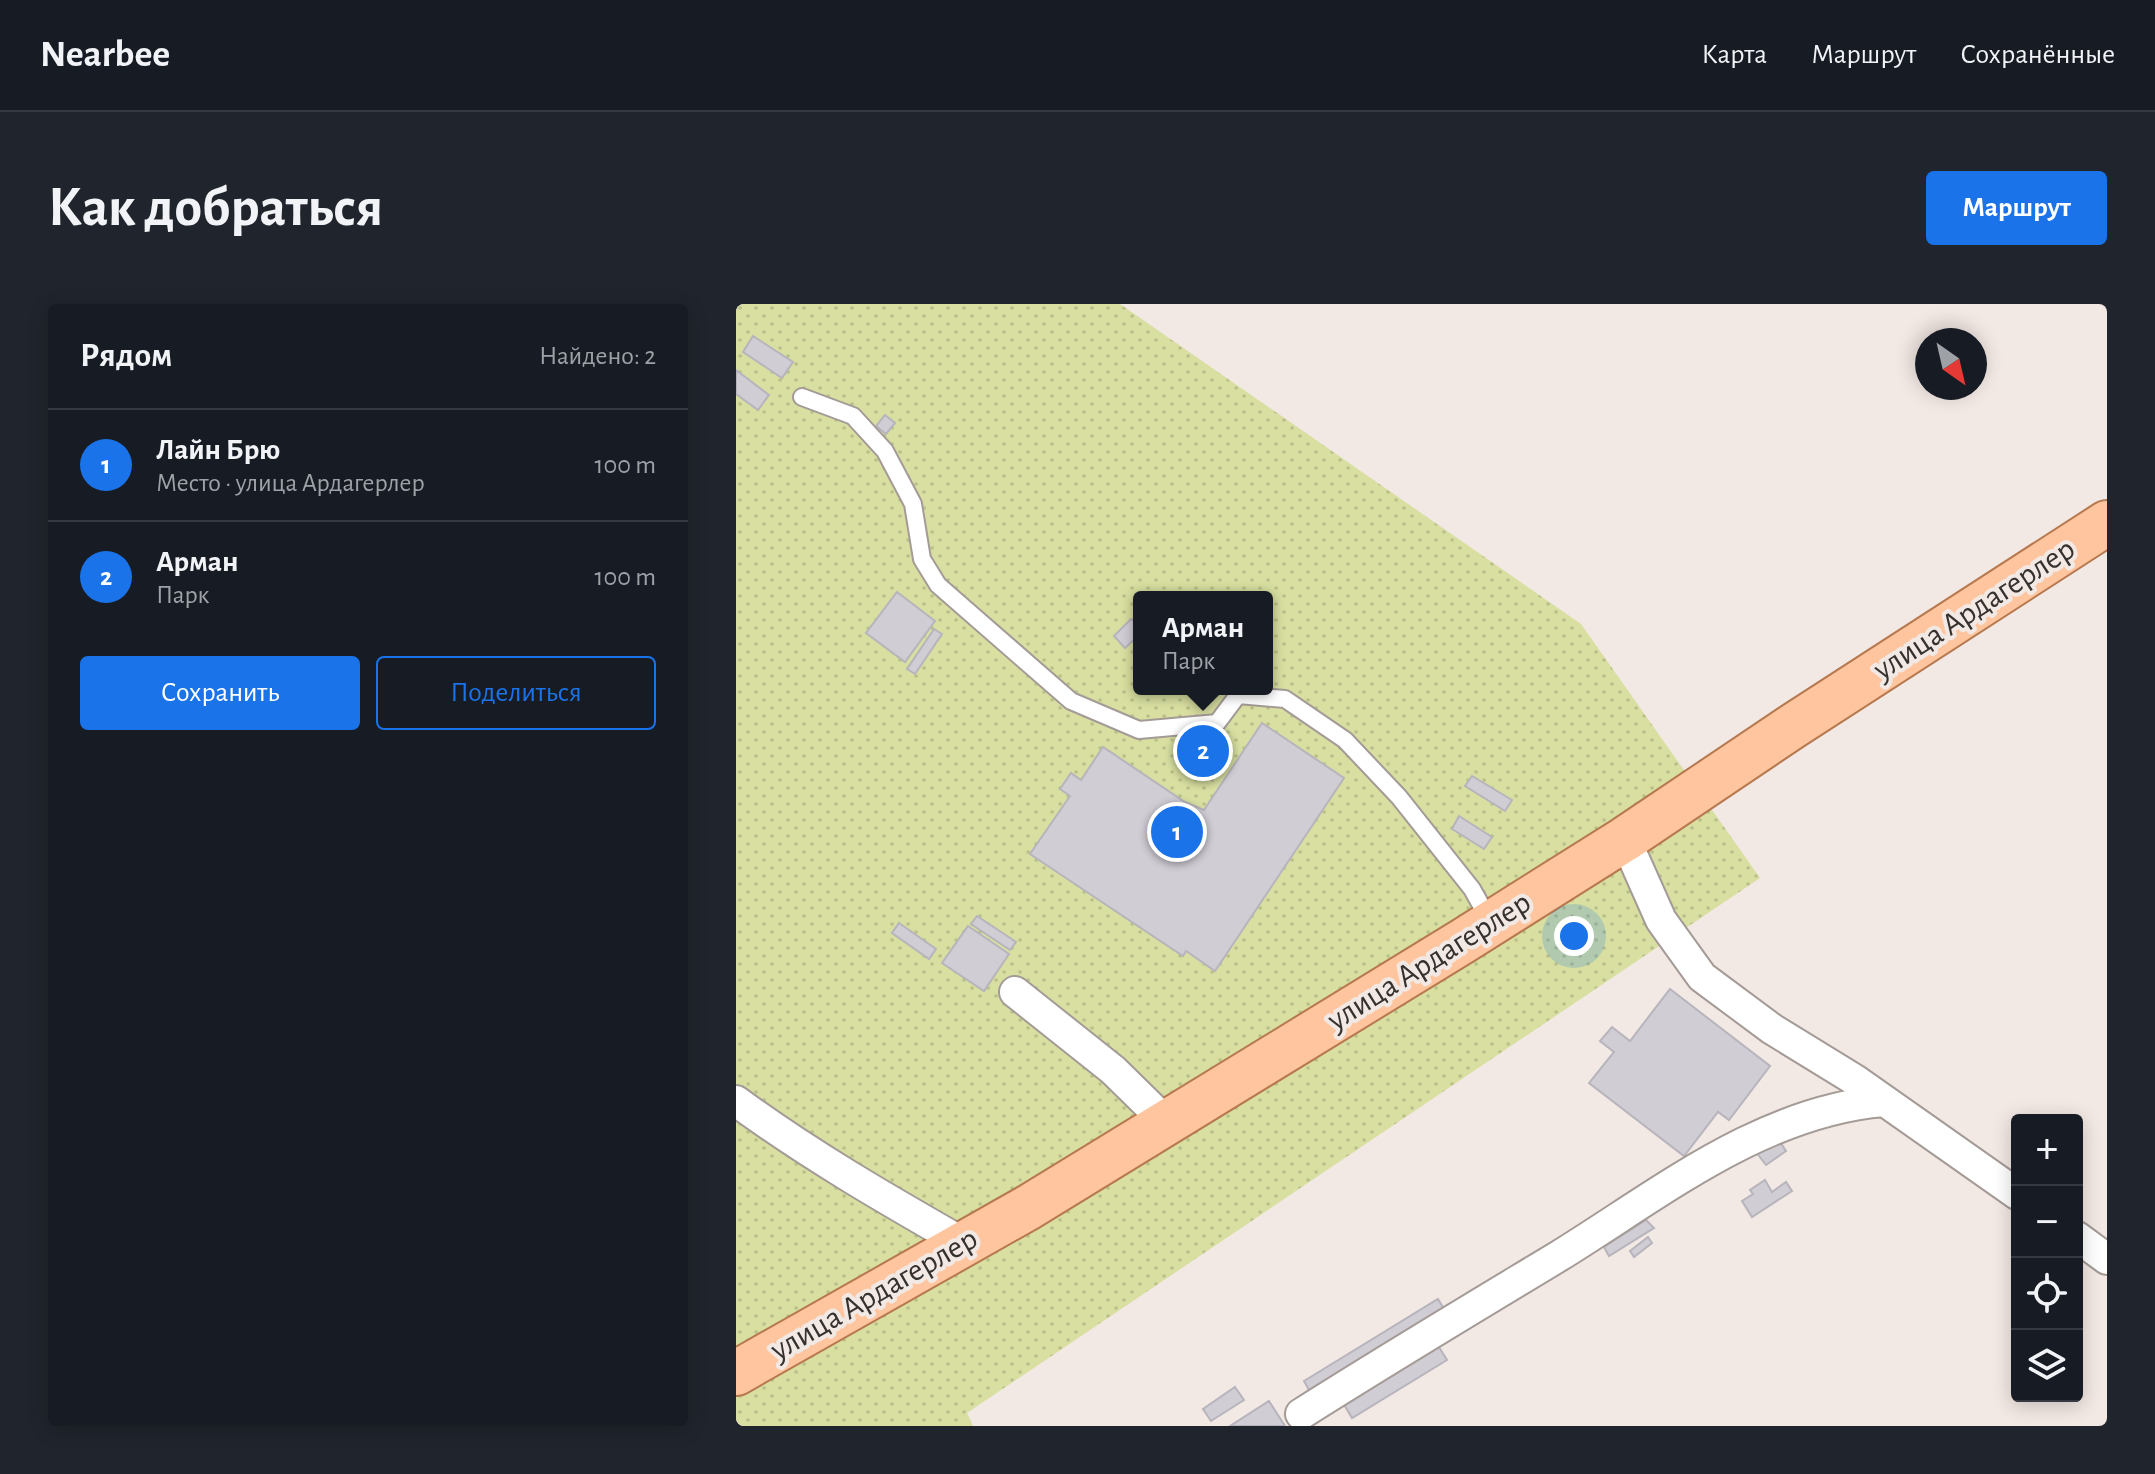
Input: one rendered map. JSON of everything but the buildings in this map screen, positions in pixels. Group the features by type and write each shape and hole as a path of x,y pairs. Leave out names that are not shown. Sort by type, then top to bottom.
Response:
{"main road":[{"name":"улица Ардагерлер","path":"736,1373 1029,1207 1491,923 1625,839 2107,523"}],"street":[{"path":"1625,839 1661,920 1702,977 1772,1029 1884,1101 2011,1190"},
{"path":"1015,992 1113,1070 1167,1123"},
{"path":"736,1101 770,1126 963,1243"},
{"path":"1301,1414 1645,1200 1769,1129 1852,1104 1884,1101"},
{"path":"2083,1241 2107,1259"}],"lane":[{"path":"802,397 853,416 885,451 913,504 922,559 938,585 1071,701 1139,730 1217,723 1238,695 1285,699 1345,740 1399,797 1472,889 1491,923"}],"green space":[{"path":"736,304 1120,304 1581,624 1760,878 967,1413 973,1426 736,1426"}],"place":[{"name":"Арман","path":"1203,751"},
{"name":"Лайн Брю","path":"1177,832"}]}
